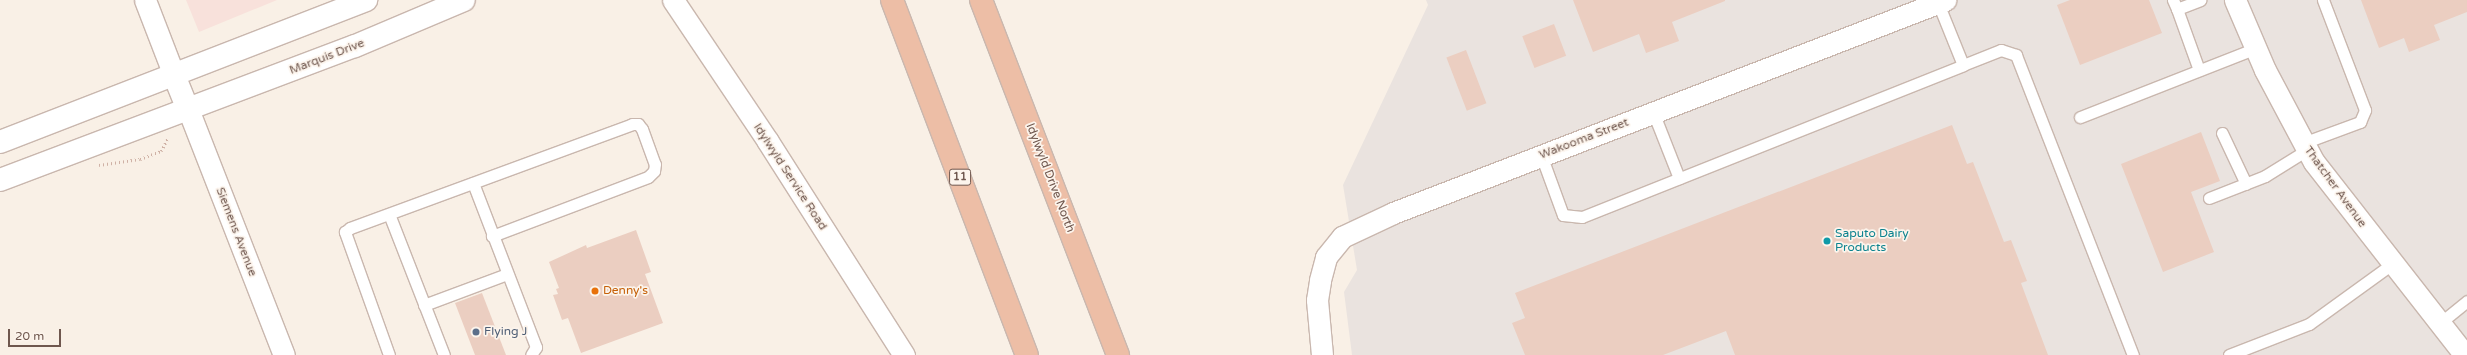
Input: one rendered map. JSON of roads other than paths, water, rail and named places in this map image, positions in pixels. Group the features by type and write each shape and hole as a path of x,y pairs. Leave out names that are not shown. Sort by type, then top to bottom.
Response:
{"highway":[{"name":"11","path":"892,0 1027,355"},
{"name":"Idylwyld Drive North","path":"981,0 1118,355"}],"main road":[{"path":"0,142 366,0"},
{"name":"Marquis Drive","path":"0,180 355,46 464,0"},
{"path":"174,75 188,109"}],"street":[{"path":"145,0 174,75"},
{"name":"Idylwyld Service Road","path":"673,0 767,140 904,355"},
{"name":"Thatcher Avenue","path":"2235,0 2256,48 2305,146 2392,264 2466,355"},
{"name":"Wakooma Street","path":"1322,355 1317,300 1320,280 1326,257 1342,237 1393,212 1942,1"},
{"name":"Siemens Avenue","path":"188,109 284,355"}],"lane":[{"path":"2199,70 2175,5 2200,0"},
{"path":"2209,198 2265,176 2305,146 2360,122 2365,110 2323,0"},
{"path":"1942,1 1962,65"},
{"path":"2080,117 2256,48"},
{"path":"1541,155 1563,215 1582,217 2001,50 2016,55 2133,355"},
{"path":"1653,112 1679,178"},
{"path":"389,355 345,232 389,214 632,124 638,124 642,129 655,164 654,171 648,177 492,236"},
{"path":"2222,133 2246,184"},
{"path":"473,183 492,236 536,347 531,355"},
{"path":"389,214 444,355"},
{"path":"2229,355 2309,324 2392,264"},
{"path":"424,305 508,274"},
{"path":"2440,324 2467,301"}],"place":[{"name":"Saputo Dairy Products","path":"1827,241"},
{"name":"Denny's","path":"595,291"},
{"name":"Flying J","path":"476,332"}]}
